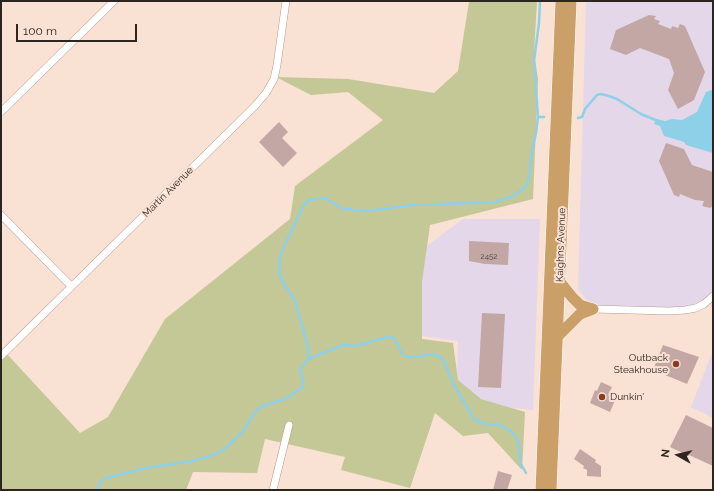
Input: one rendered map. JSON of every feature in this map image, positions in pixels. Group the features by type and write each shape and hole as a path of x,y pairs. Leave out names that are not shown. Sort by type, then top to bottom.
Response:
{"highway":[{"name":"Kaighns Avenue","path":"541,490 561,1"},
{"name":"Kaighns Avenue","path":"551,490 571,1"},
{"path":"560,282 572,298 580,305 593,309"},
{"path":"557,337 580,314 593,309"}],"street":[{"path":"1,112 114,1"},
{"name":"Martin Avenue","path":"1,356 250,111 266,93 274,79 286,1"},
{"path":"1,215 71,286"},
{"path":"593,309 685,310 696,308 704,304 713,296"},
{"path":"273,490 289,425"}],"shaded area":[{"path":"586,1 713,1 713,311 707,295 704,304 696,308 593,309 578,289"},
{"path":"463,219 540,219 533,410 481,405 457,383 458,341 415,335 420,251"},
{"path":"713,350 713,418 691,407"}],"green space":[{"path":"537,1 534,53 538,79 533,199 430,225 422,282 422,339 453,343 458,380 481,399 525,412 522,470 488,433 463,436 435,413 410,488 341,470 345,457 265,439 257,473 193,472 186,490 1,490 1,358 7,354 80,433 108,417 165,319 290,219 295,186 383,120 348,92 311,95 276,77 348,79 434,93 458,71 469,2"}],"water":[{"path":"711,90 713,91 713,153 686,145 684,142 664,136 660,126 654,124 656,119 665,121 672,119 682,120 697,112 706,92"}],"building":[{"path":"649,15 656,16 654,19 660,21 658,24 671,29 672,26 678,28 680,24 685,26 705,72 694,100 678,109 668,90 674,73 669,59 640,48 626,55 610,49 616,30"},
{"path":"279,122 288,132 282,138 297,153 283,167 259,142"},
{"path":"666,143 684,149 692,165 713,172 713,206 710,208 702,206 704,201 695,200 680,194 679,197 674,195 659,161"},
{"path":"469,241 509,243 508,265 485,264 469,261"},
{"path":"482,313 505,314 501,388 478,387"},
{"name":"Outback Steakhouse","path":"663,345 699,357 687,384 653,370"},
{"name":"Dunkin'","path":"601,382 612,387 608,395 616,398 610,412 590,403 595,390 597,391"},
{"path":"686,415 713,428 713,466 670,447"},
{"path":"580,449 596,460 595,462 601,466 601,477 587,476 587,470 583,468 584,466 574,459"},
{"path":"498,471 512,475 507,490 493,490"}],"waterway":[{"path":"96,490 101,481 106,478 146,468 192,461 214,455 226,448 244,430 255,412 262,406 285,399 302,388 303,381 300,370 308,359 307,343 295,301 280,277 279,263 282,251 298,217 304,205 309,200 325,198 341,208 363,211 411,205 495,202 513,196 525,187 528,182 538,117 534,61 540,1"},
{"path":"578,118 582,117 585,109 597,95 601,94 617,99 641,114 658,121"},
{"path":"538,117 544,117"},
{"path":"308,359 343,345 356,346 387,337 394,338 402,353 407,357 433,354 440,357 474,419 485,424 500,425 514,434 518,441 521,464 526,473"}],"place":[{"name":"Outback Steakhouse","path":"676,364"},
{"name":"Dunkin'","path":"602,397"}]}
